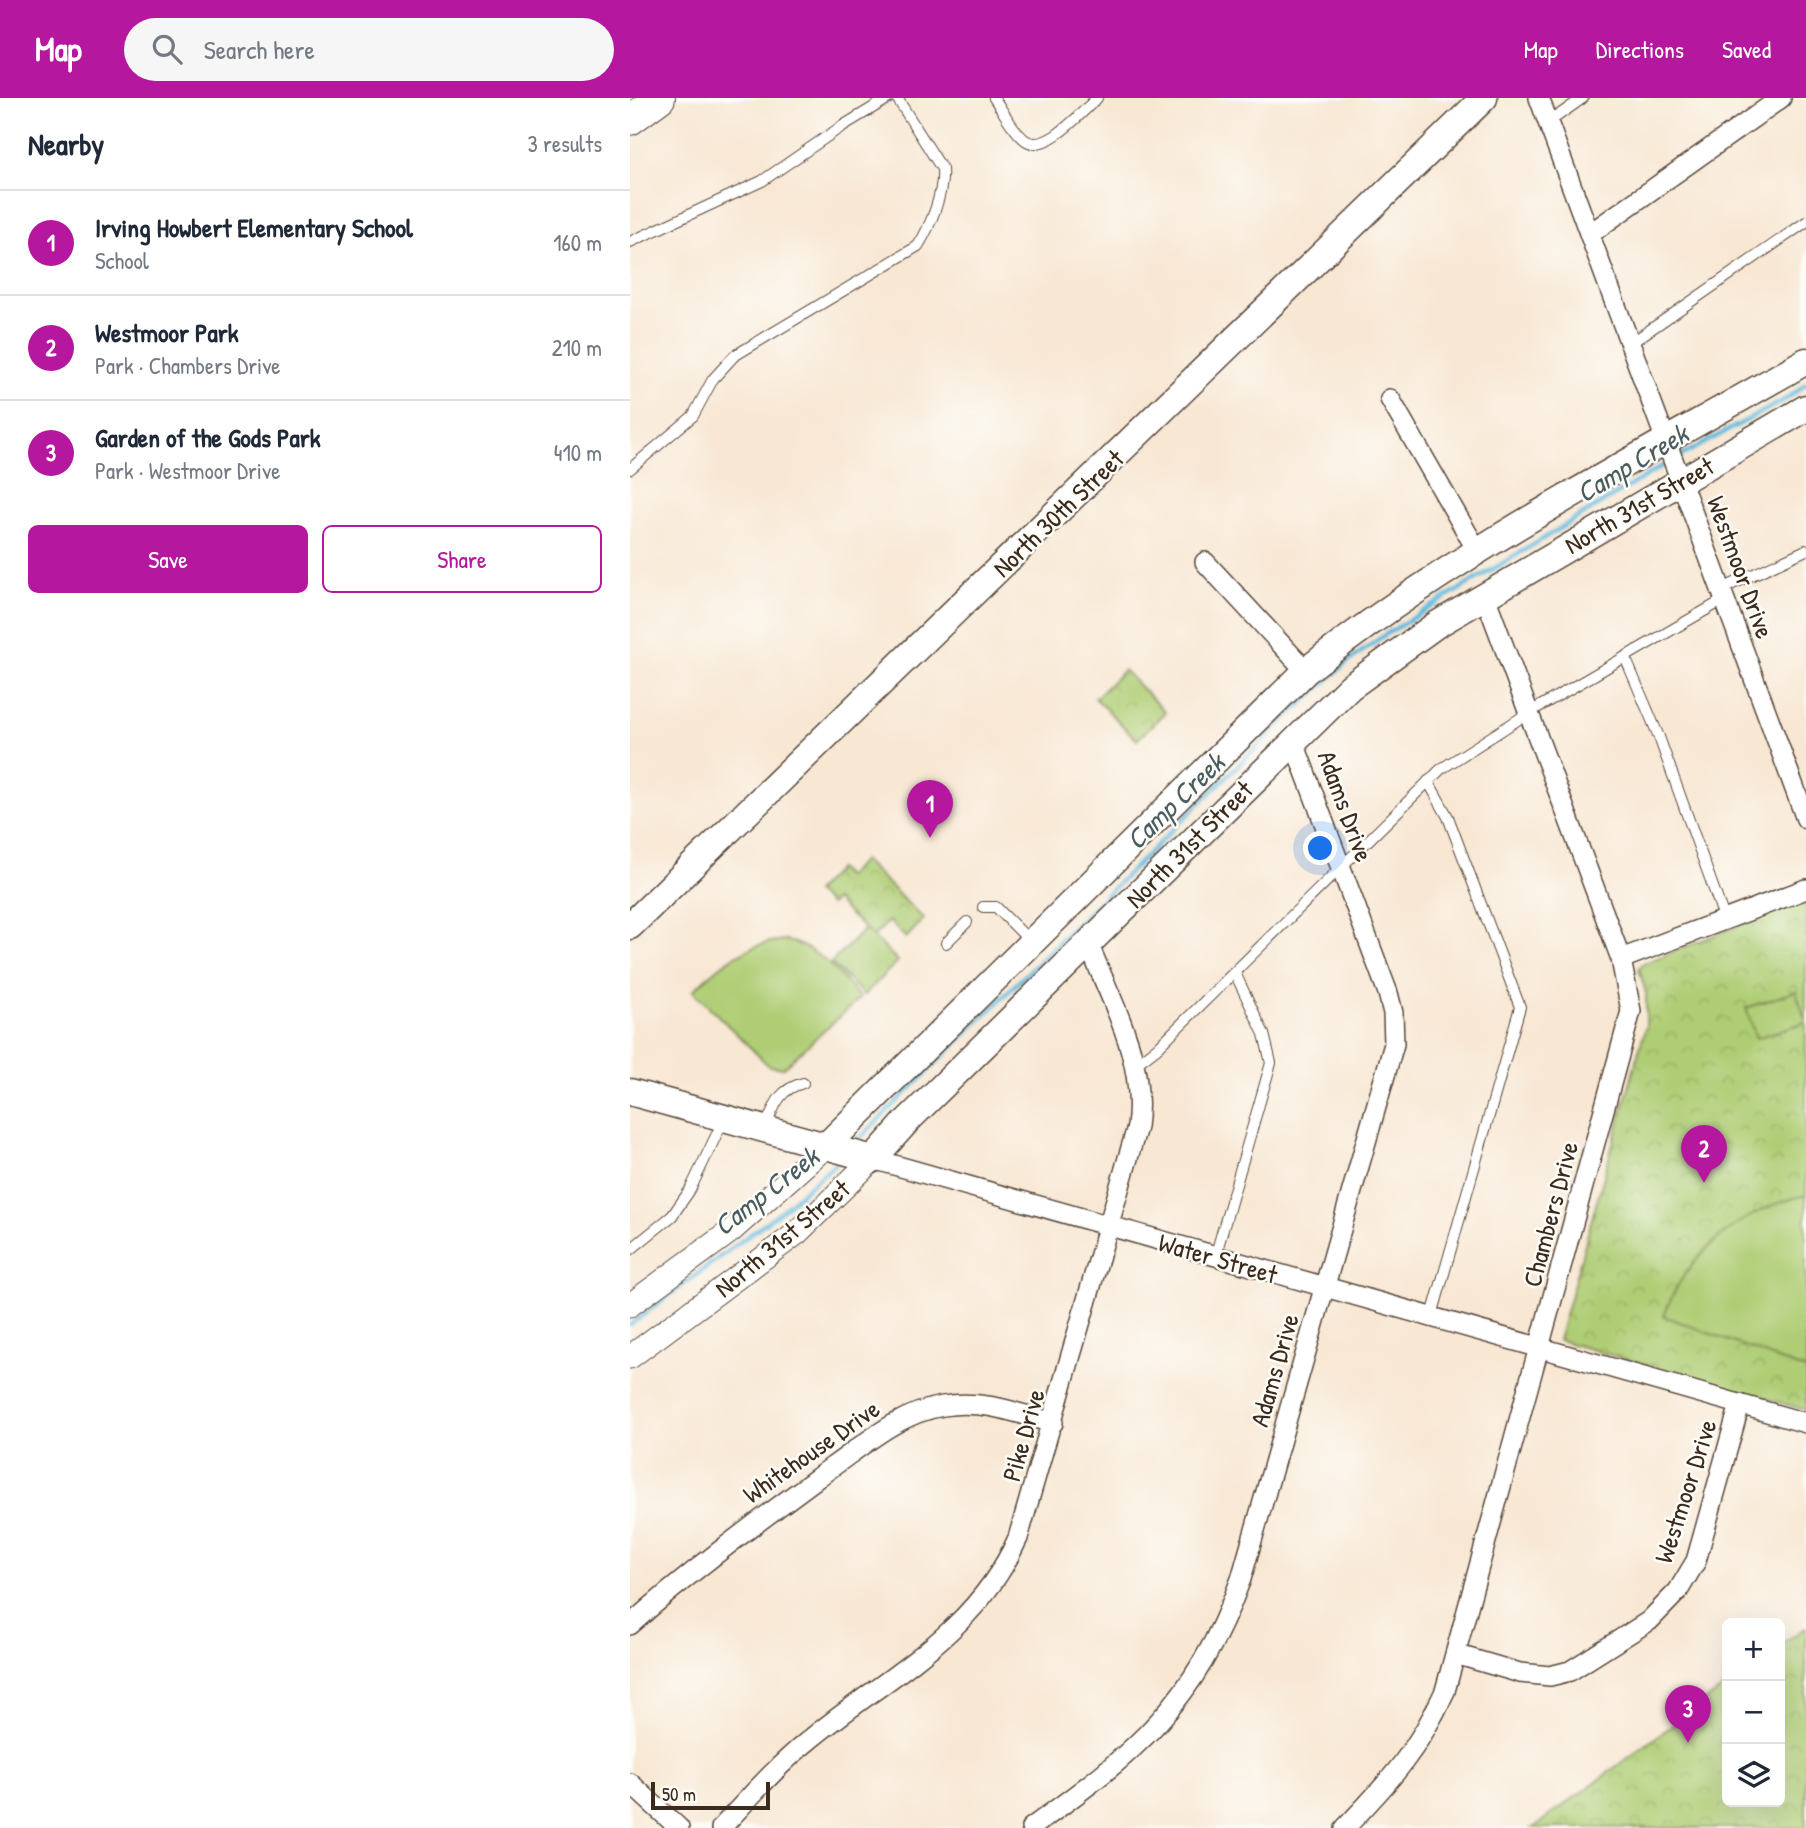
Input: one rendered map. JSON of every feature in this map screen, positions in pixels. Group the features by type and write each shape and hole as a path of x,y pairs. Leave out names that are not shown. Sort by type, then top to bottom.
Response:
{"main road":[{"path":"630,120 660,98"},
{"name":"North 30th Street","path":"630,926 1484,98"},
{"name":"North 31st Street","path":"825,1147 1306,670 1387,609 1478,552 1667,438 1806,361"},
{"name":"North 31st Street","path":"873,1159 907,1121 1089,945 1332,702 1377,666 1485,596 1806,408"},
{"name":"Water Street","path":"630,1092 873,1159"}],"street":[{"name":"Westmoor Drive","path":"1539,98 1632,343 1806,819"},
{"path":"1591,233 1781,98"},
{"path":"1390,399 1478,552"},
{"path":"1205,562 1306,670"},
{"name":"Chambers Drive","path":"1345,1828 1393,1778 1422,1740 1445,1691 1628,1028 1630,994 1621,959 1531,712 1485,596"},
{"name":"Adams Drive","path":"1031,1828 1114,1766 1152,1731 1187,1690 1217,1641 1241,1579 1394,1044 1388,993 1293,740"},
{"path":"1621,959 1806,889"},
{"name":"Pike Drive","path":"721,1828 795,1752 929,1650 982,1599 996,1581 1018,1538 1138,1127 1140,1086 1136,1064 1089,945"},
{"name":"North 31st Street","path":"630,1305 732,1231 825,1147"},
{"name":"Water Street","path":"873,1159 1806,1423"},
{"name":"North 31st Street","path":"630,1357 788,1240 873,1159"},
{"name":"Whitehouse Drive","path":"630,1625 682,1580 786,1499 900,1420 935,1408 969,1404 994,1406 1053,1423"},
{"name":"Westmoor Drive","path":"1455,1654 1520,1673 1550,1676 1570,1671 1587,1662 1649,1621 1678,1591 1696,1561 1740,1404"},
{"path":"630,1783 679,1828"}],"lane":[{"path":"630,242 762,181 889,98"},
{"path":"630,468 693,416 713,379 734,356 918,246 943,180 942,169 897,98"},
{"path":"994,98 1025,140 1034,144 1058,134 1097,98"},
{"path":"1549,122 1583,98"},
{"path":"1632,343 1806,222"},
{"path":"1136,1064 1157,1048 1340,867 1451,762 1625,657 1723,594 1806,551"},
{"path":"1625,657 1659,737 1725,920"},
{"path":"1429,781 1448,817 1520,1007 1431,1319"},
{"path":"983,907 996,907 1032,942"},
{"path":"946,943 967,922"},
{"path":"1215,1257 1271,1063 1264,1034 1235,973"},
{"path":"765,1130 778,1096 787,1088 803,1083"},
{"path":"630,1250 672,1216 690,1190 724,1119"}],"green space":[{"path":"1124,670 1165,712 1137,740 1095,698"},
{"path":"863,860 924,919 906,938 889,921 873,937 835,900 830,905 815,892 838,869 846,877"},
{"path":"1806,899 1806,1410 1558,1340 1646,1026 1646,993 1639,969 1642,964"},
{"path":"865,929 898,961 864,995 831,963"},
{"path":"784,940 818,955 860,998 783,1068 769,1066 693,991 734,957 758,946"},
{"path":"1796,991 1806,1022 1756,1038 1746,1008"},
{"path":"1806,1195 1806,1370 1664,1316 1686,1273 1719,1238 1760,1211"},
{"path":"1806,1627 1806,1828 1533,1828 1722,1689 1722,1807 1785,1807 1785,1642"}],"waterway":[{"name":"Camp Creek","path":"1677,458 1786,399 1806,384"},
{"name":"Camp Creek","path":"854,1144 1291,713 1345,664 1383,636 1669,462"},
{"name":"Camp Creek","path":"630,1325 782,1210 838,1161"}],"place":[{"name":"Irving Howbert Elementary School","path":"930,838"},
{"name":"Westmoor Park","path":"1704,1183"},
{"name":"Garden of the Gods Park","path":"1688,1743"}]}
